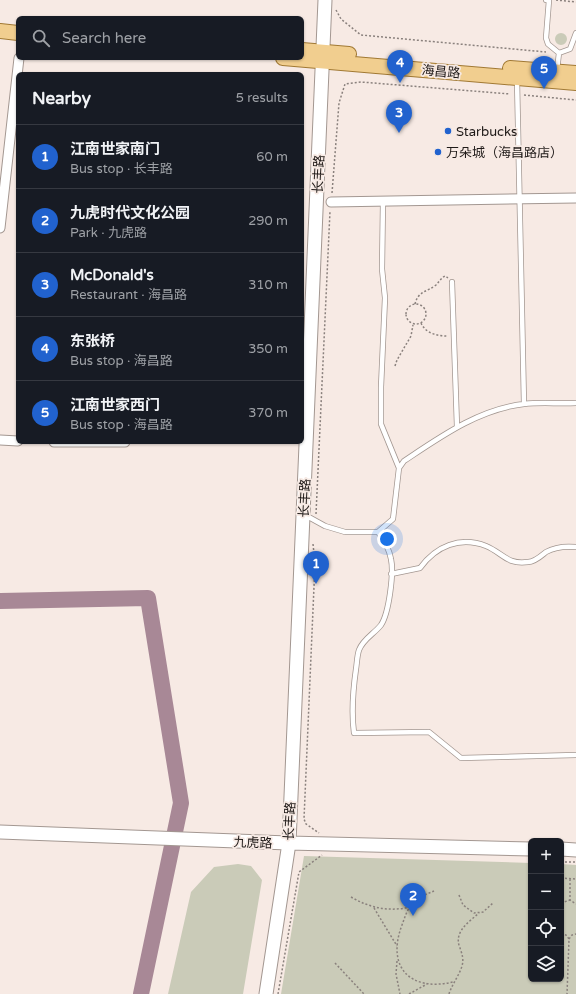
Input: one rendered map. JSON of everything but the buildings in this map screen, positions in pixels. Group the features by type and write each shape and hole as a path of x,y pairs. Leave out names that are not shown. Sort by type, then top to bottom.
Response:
{"main road":[{"path":"0,23 16,25"},
{"path":"0,31 16,33"},
{"path":"304,51 323,57"},
{"name":"海昌路","path":"304,57 323,57 517,73 576,83"},
{"path":"517,73 576,73"}],"street":[{"name":"长丰路","path":"266,994 288,843 309,517 304,433 323,57 330,3"},
{"path":"17,72 19,60"},
{"path":"0,228 16,85"},
{"path":"331,202 576,198"},
{"path":"0,440 16,441"},
{"name":"九虎路","path":"0,832 288,843 528,844"},
{"path":"564,845 576,850"}],"lane":[{"path":"546,0 549,0 546,38 548,44 559,53"},
{"path":"559,53 570,49 576,33"},
{"path":"557,72 559,53"},
{"path":"517,73 516,95 524,404"},
{"path":"383,201 382,269 385,298 381,424 399,468"},
{"path":"452,282 457,427"},
{"path":"309,517 325,526 346,532 378,532 393,519 399,468 404,461 457,427 485,414 524,404 576,403"},
{"path":"378,532 389,550 392,560 391,574 386,614 380,625 366,639 359,650 353,691 352,721 354,733 429,732 461,758 576,755"},
{"path":"391,574 420,568 426,559 448,544 471,542 491,549 507,560 518,563 530,562 558,547 576,547"}],"path":[{"path":"549,0 576,2"},
{"path":"330,3 341,19 361,35 559,53"},
{"path":"309,517 317,508 331,202 339,104 345,84 361,82 576,100"},
{"path":"415,304 417,297 421,293 433,287 445,276 452,282"},
{"path":"415,304 420,305 425,310 426,317 421,323 413,325 408,321 405,315 407,308 415,304"},
{"path":"421,323 423,327 433,334 454,337"},
{"path":"395,366 411,336 413,325"},
{"path":"313,541 315,563 304,819 306,824 318,833 325,834"},
{"path":"281,993 279,993 298,872 323,854"},
{"path":"564,862 576,862"},
{"path":"564,878 576,878"},
{"path":"570,879 570,900"},
{"path":"400,994 396,974 397,946 400,929 410,907 420,898 434,891"},
{"path":"459,895 466,908 474,913 479,913"},
{"path":"351,897 374,907 392,910 410,907"},
{"path":"564,902 570,900"},
{"path":"570,900 576,904"},
{"path":"449,994 453,982 460,972 463,960 459,947 460,933 464,925 493,903"},
{"path":"374,907 397,946"},
{"path":"567,994 569,939 572,935 576,934"},
{"path":"564,935 569,939"},
{"path":"397,959 413,980 428,984 453,982"},
{"path":"335,962 363,994"},
{"path":"409,994 428,984"}],"green space":[{"path":"563,33 566,34 566,44 559,45 556,44 555,37 556,34"},
{"path":"304,856 528,863 528,982 564,982 564,864 576,865 576,994 281,994"},
{"path":"238,864 251,866 262,880 243,994 168,994 191,892 214,867"}],"waterway":[{"path":"0,601 148,598 181,803 141,994"}],"place":[{"name":"东张桥","path":"400,83"},
{"name":"江南世家西门","path":"544,89"},
{"name":"Starbucks","path":"448,131"},
{"name":"McDonald's","path":"399,133"},
{"name":"万朵城（海昌路店）","path":"438,152"},
{"name":"江南世家南门","path":"316,584"},
{"name":"九虎时代文化公园","path":"413,916"}]}
